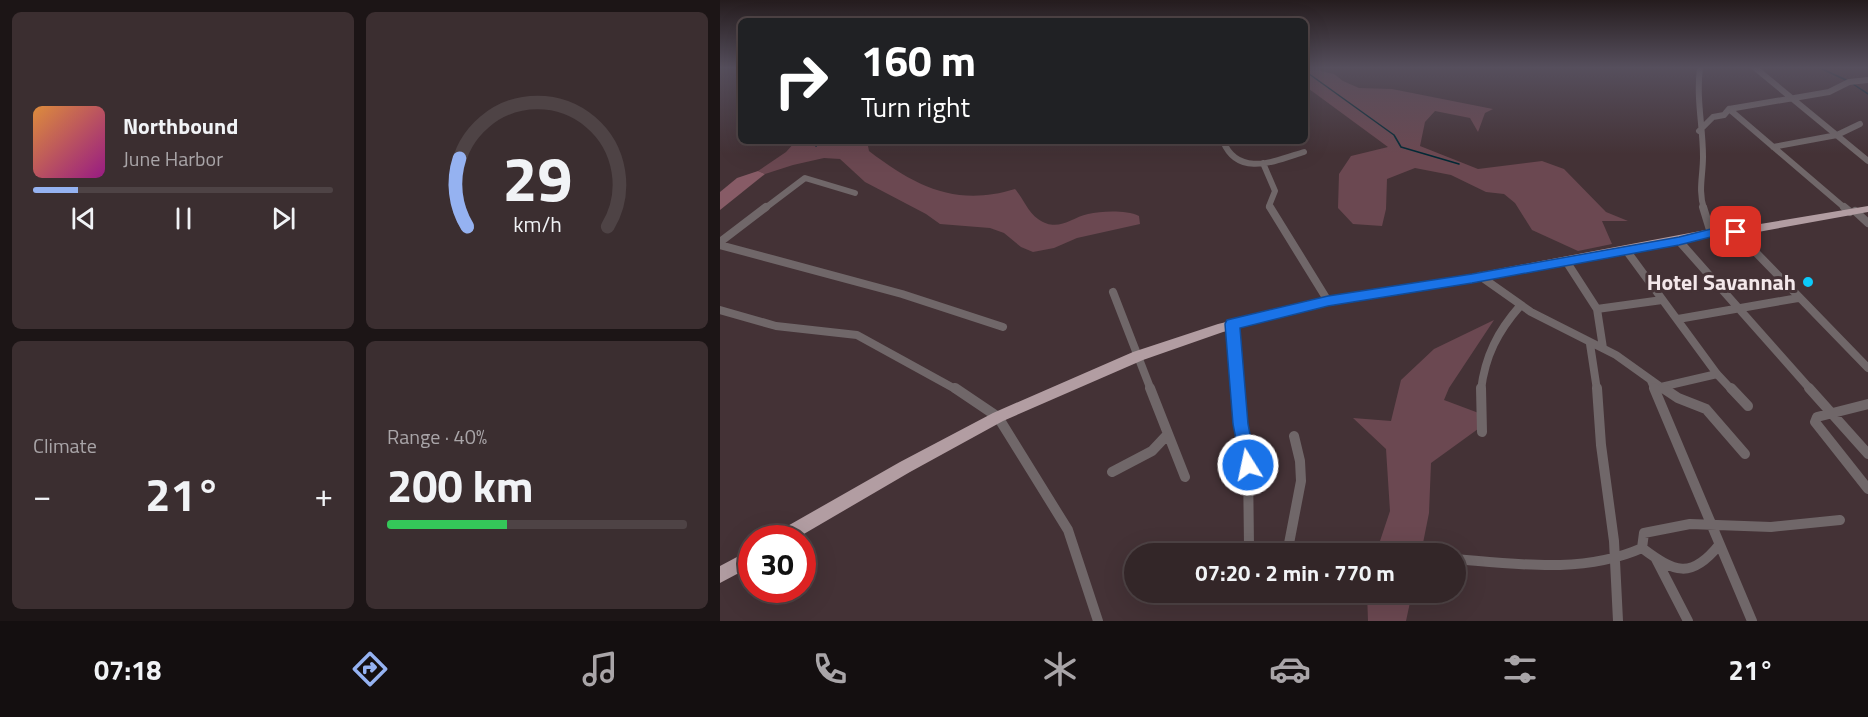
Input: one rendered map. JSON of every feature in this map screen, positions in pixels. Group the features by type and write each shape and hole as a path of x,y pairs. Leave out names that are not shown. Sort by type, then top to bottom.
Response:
{"highway":[{"path":"805,525 905,467 998,417 1138,356 1232,324 1328,301 1679,241 1711,233 1736,232 1858,211"},
{"path":"720,575 738,565"}],"street":[{"path":"1697,96 1703,157 1699,194 1711,233"},
{"path":"1792,96 1868,161"},
{"path":"1699,131 1713,117 1724,115 1729,109 1806,96"},
{"path":"1729,109 1773,147 1858,211 1868,223"},
{"path":"1773,147 1837,135 1860,124"},
{"path":"1224,144 1225,150 1237,162 1254,165 1304,152"},
{"path":"1263,163 1275,191 1269,206 1328,301"},
{"path":"720,243 805,178 855,193"},
{"path":"1736,232 1868,368"},
{"path":"1679,241 1868,454"},
{"path":"720,243 902,294 1003,327"},
{"path":"1626,250 1717,374 1748,406"},
{"path":"1566,261 1597,309 1603,348"},
{"path":"1480,276 1520,306 1590,344 1603,348 1661,387 1697,407 1706,409 1745,454"},
{"path":"1113,292 1185,477"},
{"path":"1678,319 1798,298"},
{"path":"1597,309 1662,300"},
{"path":"1482,432 1483,409 1480,395 1484,365 1502,326 1520,306"},
{"path":"720,310 776,326 857,335 962,392 998,417 1068,530 1098,621"},
{"path":"1232,324 1240,424 1248,465 1249,543"},
{"path":"1590,344 1596,367 1601,446 1607,478 1618,621"},
{"path":"1661,387 1717,374"},
{"path":"1651,381 1752,621"},
{"path":"1868,404 1831,412 1817,417 1815,422 1868,489"},
{"path":"1112,472 1152,451 1168,434"},
{"path":"1289,543 1301,482 1300,461 1294,436"},
{"path":"1642,548 1644,533 1690,524 1771,527 1840,520"},
{"path":"1642,548 1656,559 1685,571 1691,571 1700,568 1710,559 1719,545"},
{"path":"1466,560 1552,564 1591,562 1634,553 1642,548"},
{"path":"1656,559 1688,621"}],"shaded area":[{"path":"1319,96 1427,96 1493,109 1485,113 1478,132 1470,118 1435,111 1425,122 1420,146 1478,169 1542,161 1564,169 1606,212 1628,221 1602,221 1612,244 1578,251 1532,230 1515,203 1504,194 1486,192 1451,175 1415,168 1387,179 1386,209 1382,226 1353,224 1338,208 1339,174 1351,156 1388,147"},
{"path":"793,144 868,144 869,151 886,164 921,184 938,190 974,196 1015,189 1034,216 1045,223 1058,225 1088,214 1114,212 1139,216 1140,224 1077,238 1054,248 1033,252 1021,247 1004,233 990,228 940,224 926,214 865,182 840,159 824,158 765,174 758,171 786,152"},
{"path":"758,171 765,174 720,210 720,192 737,178"},
{"path":"1494,320 1449,388 1444,400 1484,415 1478,429 1431,463 1429,513 1423,543 1379,543 1390,511 1386,449 1353,418 1391,421 1401,380 1434,349"},
{"path":"1367,603 1410,603 1406,621 1368,621"}],"waterway":[{"path":"1340,96 1394,135 1401,147 1459,164"}],"place":[{"name":"Hotel Savannah","path":"1808,282"}],"route":[{"path":"1248,465 1240,424 1238,375 1232,324 1328,301 1472,279 1679,241 1711,233 1736,232"}]}
